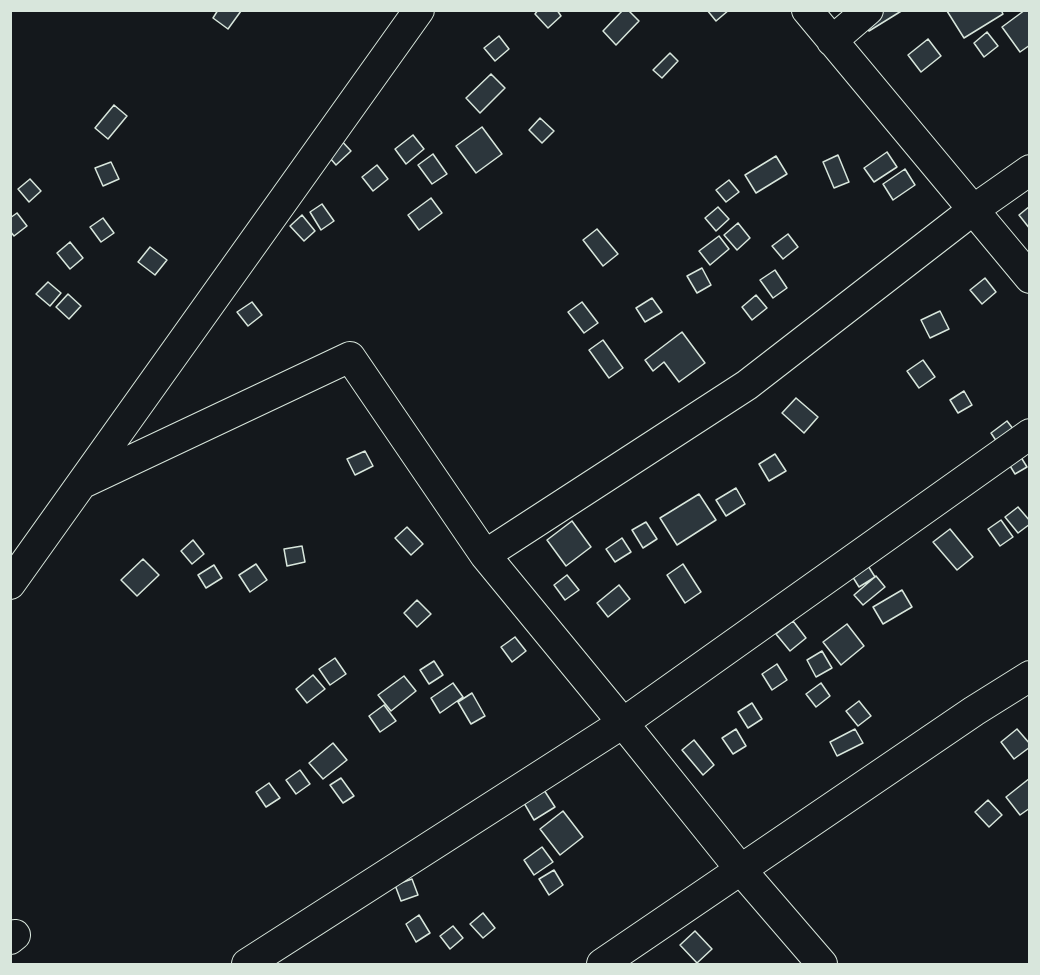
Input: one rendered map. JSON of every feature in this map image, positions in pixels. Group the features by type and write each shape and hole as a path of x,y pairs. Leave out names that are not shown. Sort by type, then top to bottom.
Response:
{"street":[{"path":"10,584 419,10"},
{"path":"807,10 1029,278"},
{"path":"832,41 868,10"},
{"path":"485,555 747,385 973,210 1029,170"},
{"path":"82,483 350,357 485,555 741,870 822,964"},
{"path":"247,964 623,723 1029,434"},
{"path":"602,964 1029,676"}],"building":[{"path":"218,10 241,11 228,29 213,18"},
{"path":"538,10 557,10 561,16 548,28 535,14"},
{"path":"623,10 628,10 639,21 616,45 603,31"},
{"path":"707,10 729,10 716,21"},
{"path":"863,10 903,10 869,31 858,14"},
{"path":"1001,10 1003,14 964,38 947,11"},
{"path":"1025,10 1030,11 1030,45 1020,52 1002,27"},
{"path":"987,32 998,46 984,57 974,43"},
{"path":"499,36 509,49 495,61 484,48"},
{"path":"928,39 941,56 921,72 908,55"},
{"path":"670,53 678,61 662,78 653,70"},
{"path":"491,74 505,88 480,113 466,98"},
{"path":"114,105 127,116 108,139 95,128"},
{"path":"540,118 554,131 542,143 529,130"},
{"path":"482,127 502,154 476,173 456,146"},
{"path":"413,135 424,149 406,164 395,149"},
{"path":"338,137 351,151 336,165 323,150"},
{"path":"887,152 897,167 874,182 864,168"},
{"path":"433,154 447,174 432,184 418,165"},
{"path":"838,155 849,182 834,188 823,162"},
{"path":"776,156 787,174 756,193 745,175"},
{"path":"111,162 119,179 103,186 95,168"},
{"path":"377,165 388,179 373,191 362,177"},
{"path":"905,169 915,185 893,200 883,184"},
{"path":"30,179 41,191 29,202 18,189"},
{"path":"729,180 739,192 726,202 716,190"},
{"path":"431,198 442,213 419,230 408,215"},
{"path":"322,204 334,221 321,230 310,212"},
{"path":"1030,206 1030,229 1019,215"},
{"path":"718,207 729,219 716,231 705,218"},
{"path":"17,213 27,226 14,236 10,231 10,218"},
{"path":"302,215 315,231 304,241 290,226"},
{"path":"103,218 114,233 101,242 90,227"},
{"path":"738,223 750,238 737,250 724,235"},
{"path":"597,229 618,254 603,266 583,240"},
{"path":"788,234 798,247 783,259 772,246"},
{"path":"719,236 729,249 710,265 699,251"},
{"path":"70,242 83,258 70,269 57,253"},
{"path":"150,247 167,260 155,275 138,262"},
{"path":"702,268 711,285 697,293 687,276"},
{"path":"775,270 787,288 773,298 760,280"},
{"path":"985,278 996,292 982,304 970,290"},
{"path":"48,282 61,293 50,306 36,294"},
{"path":"68,294 81,306 69,319 56,307"},
{"path":"756,295 767,308 752,320 742,307"},
{"path":"652,298 662,312 645,322 636,308"},
{"path":"252,302 262,315 248,326 237,312"},
{"path":"582,302 598,323 584,333 568,312"},
{"path":"940,311 949,329 930,338 921,320"},
{"path":"682,332 705,363 679,382 664,362 653,371 645,360"},
{"path":"603,340 623,368 609,378 589,350"},
{"path":"923,360 935,377 919,388 907,371"},
{"path":"964,391 972,405 958,413 950,400"},
{"path":"796,398 818,417 804,433 782,413"},
{"path":"1007,421 1014,430 997,442 991,433"},
{"path":"1016,449 1027,467 1015,474 1004,456"},
{"path":"365,451 373,466 355,475 347,459"},
{"path":"775,454 786,471 769,481 759,464"},
{"path":"736,488 745,504 726,516 716,500"},
{"path":"699,494 716,520 677,545 660,518"},
{"path":"1018,507 1030,524 1018,533 1005,517"},
{"path":"1001,520 1013,537 1000,546 988,529"},
{"path":"572,521 591,547 566,566 547,540"},
{"path":"646,522 657,539 643,548 632,530"},
{"path":"407,527 423,544 411,555 395,538"},
{"path":"950,529 973,557 957,570 933,542"},
{"path":"622,538 631,552 615,562 606,549"},
{"path":"193,540 204,554 192,564 181,551"},
{"path":"302,546 305,562 287,566 284,549"},
{"path":"857,548 875,577 859,587 841,558"},
{"path":"143,559 159,575 137,596 121,580"},
{"path":"256,564 267,580 250,592 239,575"},
{"path":"683,564 701,592 685,603 667,575"},
{"path":"214,565 222,578 206,588 198,575"},
{"path":"567,575 579,590 565,600 554,585"},
{"path":"876,576 885,587 863,605 854,595"},
{"path":"619,585 630,599 608,617 597,603"},
{"path":"902,590 912,607 883,624 873,607"},
{"path":"417,600 431,614 417,627 404,613"},
{"path":"793,621 806,638 790,651 776,634"},
{"path":"847,624 864,646 841,665 823,642"},
{"path":"515,637 526,651 512,662 501,647"},
{"path":"822,651 832,668 816,677 807,660"},
{"path":"335,658 346,674 330,685 319,669"},
{"path":"434,661 443,675 429,684 420,670"},
{"path":"777,664 787,680 772,690 762,674"},
{"path":"313,675 325,689 307,703 296,689"},
{"path":"404,676 416,691 391,711 378,695"},
{"path":"453,683 463,697 440,713 431,698"},
{"path":"821,683 830,696 816,707 806,694"},
{"path":"472,693 485,716 471,724 458,702"},
{"path":"859,701 871,716 858,726 846,711"},
{"path":"752,703 762,719 748,728 738,712"},
{"path":"384,705 396,721 380,732 369,716"},
{"path":"736,729 746,746 733,754 722,738"},
{"path":"855,729 863,743 837,756 830,742"},
{"path":"1017,729 1030,747 1014,759 1001,742"},
{"path":"694,740 714,765 703,775 682,750"},
{"path":"333,743 347,760 323,779 309,763"},
{"path":"300,770 310,784 296,794 286,780"},
{"path":"341,778 354,796 343,803 330,785"},
{"path":"1030,778 1030,808 1020,815 1006,797"},
{"path":"269,783 280,798 266,807 256,792"},
{"path":"544,790 555,807 534,820 524,803"},
{"path":"988,800 1002,815 989,827 975,812"},
{"path":"563,811 583,837 560,855 540,829"},
{"path":"542,847 553,862 534,875 524,860"},
{"path":"554,870 563,885 549,895 539,879"},
{"path":"412,879 418,895 401,901 395,885"},
{"path":"483,913 495,928 483,938 470,924"},
{"path":"419,915 430,933 416,942 406,924"},
{"path":"453,926 463,938 450,949 440,936"},
{"path":"695,931 712,949 697,963 680,945"}]}
